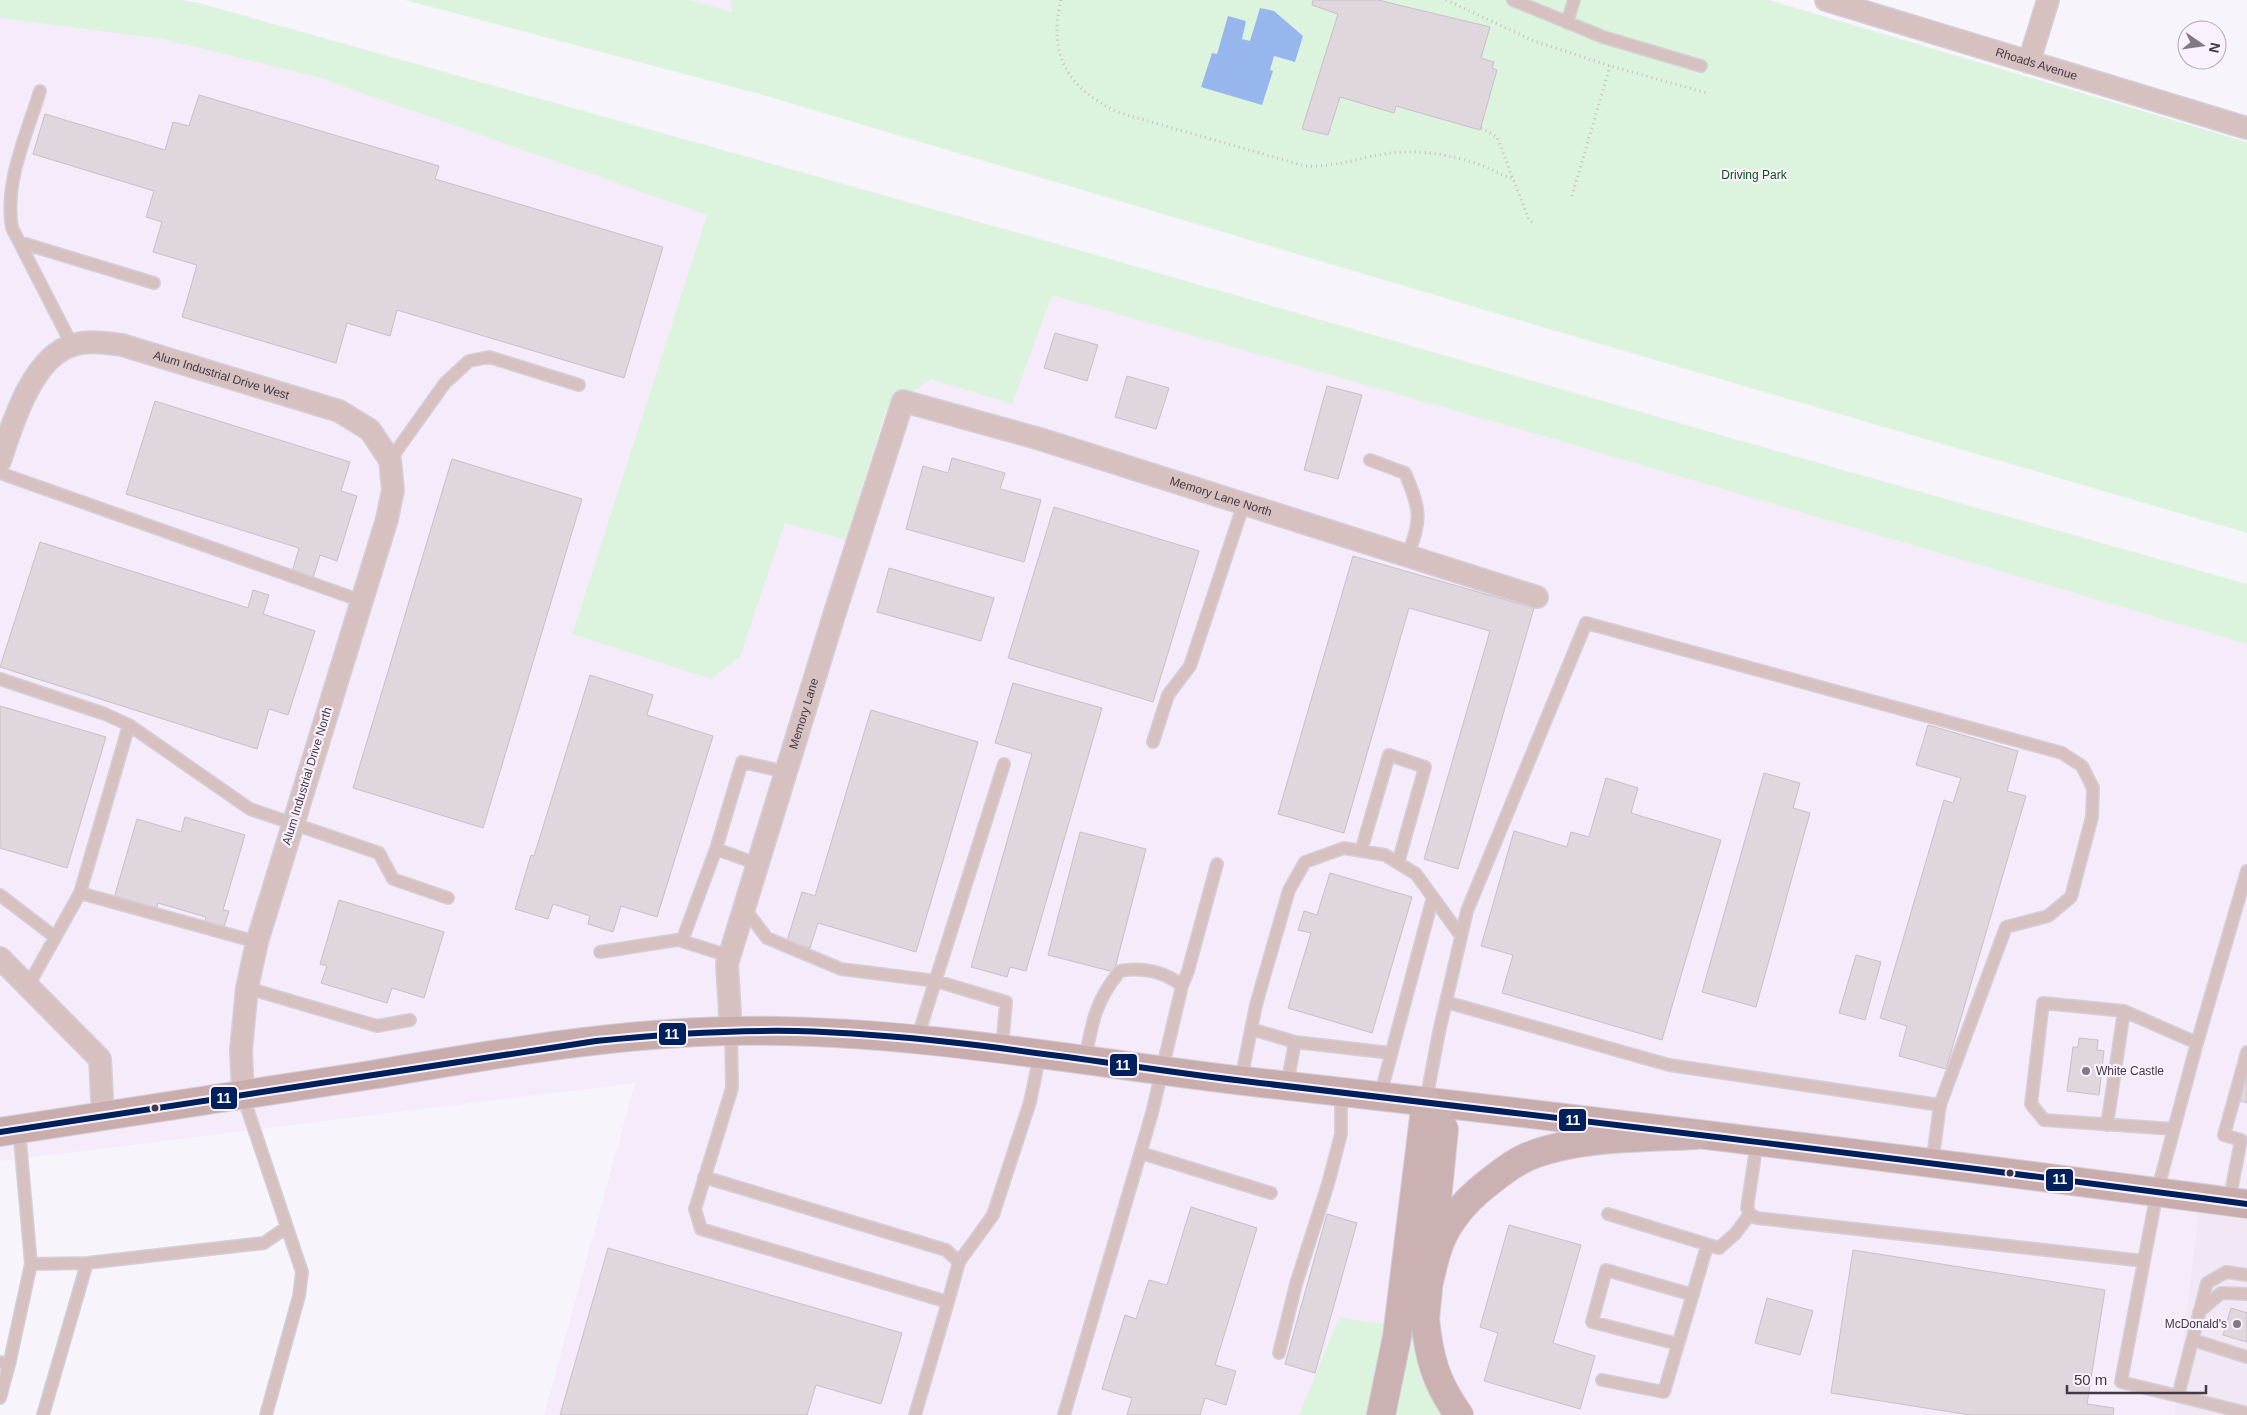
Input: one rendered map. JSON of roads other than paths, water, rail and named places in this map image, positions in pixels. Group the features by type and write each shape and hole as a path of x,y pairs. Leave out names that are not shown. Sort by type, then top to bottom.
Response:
{"highway":[{"path":"1426,1101 1444,1129 1425,1319 1428,1347 1435,1374 1446,1398 1459,1415"},
{"path":"1381,1415 1398,1338 1426,1101"},
{"path":"1427,1291 1441,1239 1455,1216 1472,1195 1499,1174 1527,1158 1554,1149 1599,1141 1696,1135"}],"main road":[{"path":"9,1130 243,1096 460,1060 597,1040 731,1031 800,1032 917,1039 1002,1048 1161,1070 1426,1101 2238,1203"}],"street":[{"name":"Rhoads Avenue","path":"1826,0 2247,128"},
{"path":"2029,62 2048,0"},
{"name":"Alum Industrial Drive West","path":"72,345 92,342 122,345 339,411 370,430 390,460"},
{"path":"0,461 13,421 39,369 72,345"},
{"name":"Memory Lane North","path":"903,400 1040,439 1244,502 1407,557 1537,597"},
{"name":"Memory Lane","path":"731,1031 727,964 729,956 903,400"},
{"name":"Alum Industrial Drive North","path":"243,1096 241,1050 246,988 257,942 387,519 393,490 390,460"},
{"path":"0,958 100,1059 103,1117"}],"lane":[{"path":"1513,0 1602,37 1702,66"},
{"path":"1567,23 1574,0"},
{"path":"40,91 10,195 12,228 72,345"},
{"path":"19,242 154,283"},
{"path":"390,460 445,382 469,362 488,357 579,385"},
{"path":"1370,460 1405,473 1417,502 1417,531 1407,557"},
{"path":"0,473 362,601"},
{"path":"1153,742 1168,695 1190,666 1244,502"},
{"path":"1426,1101 1467,911 1586,623 2062,753 2082,766 2093,788 2092,817 2071,897 2048,916 2006,927 1940,1105 1932,1164"},
{"path":"0,679 105,714 129,726 250,809 380,853 393,879 448,898"},
{"path":"28,986 80,893 129,726"},
{"path":"1361,851 1389,754 1425,766 1398,864"},
{"path":"683,939 716,849 742,762 786,772"},
{"path":"917,1039 1004,764"},
{"path":"1241,1080 1256,1005 1289,890 1305,862 1344,848 1385,855 1416,874 1461,936"},
{"path":"716,849 758,864"},
{"path":"1064,1415 1140,1154 1182,986 1188,971 1217,864"},
{"path":"2247,871 2197,1043 2157,1192 2122,1382 2247,1413"},
{"path":"80,893 257,942"},
{"path":"0,895 55,937"},
{"path":"1380,1096 1433,897"},
{"path":"744,908 767,938 841,969 936,981 1006,1002 1002,1048"},
{"path":"600,952 683,939"},
{"path":"683,939 682,941 729,956"},
{"path":"1085,1060 1094,1014 1102,995 1120,971 1132,968 1149,970 1168,977 1182,986"},
{"path":"246,988 377,1026 410,1020"},
{"path":"1446,1002 1669,1065 1940,1105"},
{"path":"2174,1129 2044,1120 2031,1104 2043,1003 2124,1011 2197,1043"},
{"path":"2107,1125 2124,1011"},
{"path":"1251,1029 1295,1042 1391,1053"},
{"path":"731,1031 732,1088 695,1209 701,1229 948,1302"},
{"path":"1287,1085 1295,1042"},
{"path":"2238,1203 2244,1140 2224,1135 2247,1052"},
{"path":"915,1415 959,1262 993,1216 1030,1102 1040,1054"},
{"path":"1279,1354 1296,1284 1328,1184 1341,1134 1341,1092"},
{"path":"243,1096 302,1272 300,1296 266,1415"},
{"path":"0,1398 5,1363 16,1344 31,1264 9,1130"},
{"path":"1608,1214 1707,1246 1719,1248 1735,1234 1750,1214 1747,1199 1757,1142"},
{"path":"1140,1154 1271,1193"},
{"path":"704,1178 946,1250 959,1262"},
{"path":"1750,1214 1764,1220 1915,1235 2144,1262"},
{"path":"31,1264 87,1263 264,1243 287,1227"},
{"path":"1602,1380 1664,1392 1707,1246"},
{"path":"43,1415 87,1263"},
{"path":"1678,1344 1592,1322 1606,1270 1693,1296"},
{"path":"2178,1396 2207,1282 2226,1272 2247,1275"},
{"path":"2199,1312 2220,1293 2247,1294"},
{"path":"2193,1340 2247,1357"}],"water":[{"path":"1260,8 1274,11 1303,36 1295,62 1274,56 1270,70 1273,71 1262,105 1201,87 1212,53 1217,54 1228,16 1246,21 1242,39 1250,41"}],"place":[{"name":"White Castle","path":"2086,1071"},
{"name":"McDonald's","path":"2237,1324"}],"park label":[{"name":"Driving Park","path":"1754,175"}]}
